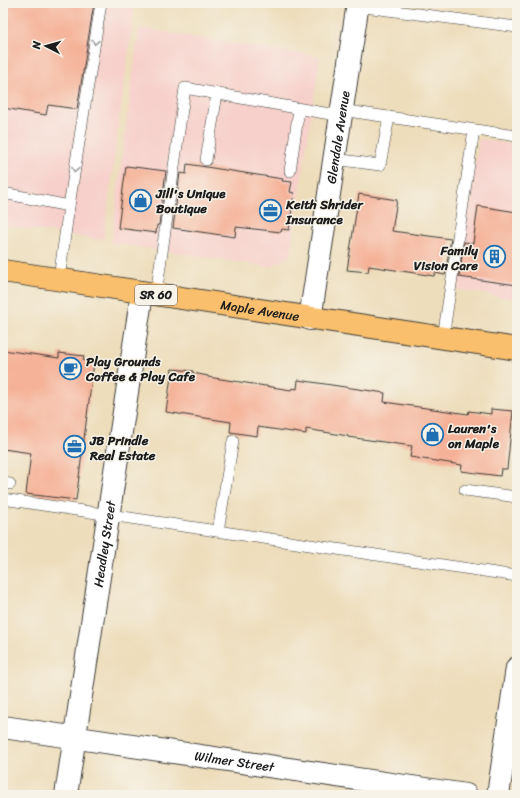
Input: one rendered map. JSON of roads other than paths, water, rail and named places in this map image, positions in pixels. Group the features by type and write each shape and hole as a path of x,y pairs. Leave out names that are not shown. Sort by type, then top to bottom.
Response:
{"main road":[{"name":"Maple Avenue","path":"3,271 517,349"}],"street":[{"name":"Glendale Avenue","path":"310,318 357,5"},
{"name":"Headley Street","path":"66,795 108,514 149,294"},
{"path":"498,795 517,668"},
{"name":"Wilmer Street","path":"3,727 466,795"}],"lane":[{"path":"59,279 101,3"},
{"path":"357,5 517,28"},
{"path":"149,294 185,88 299,109 389,117 517,136"},
{"path":"206,160 216,94"},
{"path":"290,171 299,109"},
{"path":"334,159 380,165 389,117"},
{"path":"443,338 474,130"},
{"path":"3,193 69,206"},
{"path":"218,531 233,441"},
{"path":"465,490 517,497"},
{"path":"3,499 517,576"}],"place":[{"name":"Jill's Unique Boutique","path":"141,200"},
{"name":"Keith Shrider Insurance","path":"270,211"},
{"name":"Family Vision Care","path":"494,257"},
{"name":"Play Grounds Coffee & Play Cafe","path":"71,368"},
{"name":"Lauren's on Maple","path":"432,435"},
{"name":"JB Prindle Real Estate","path":"75,447"}]}
